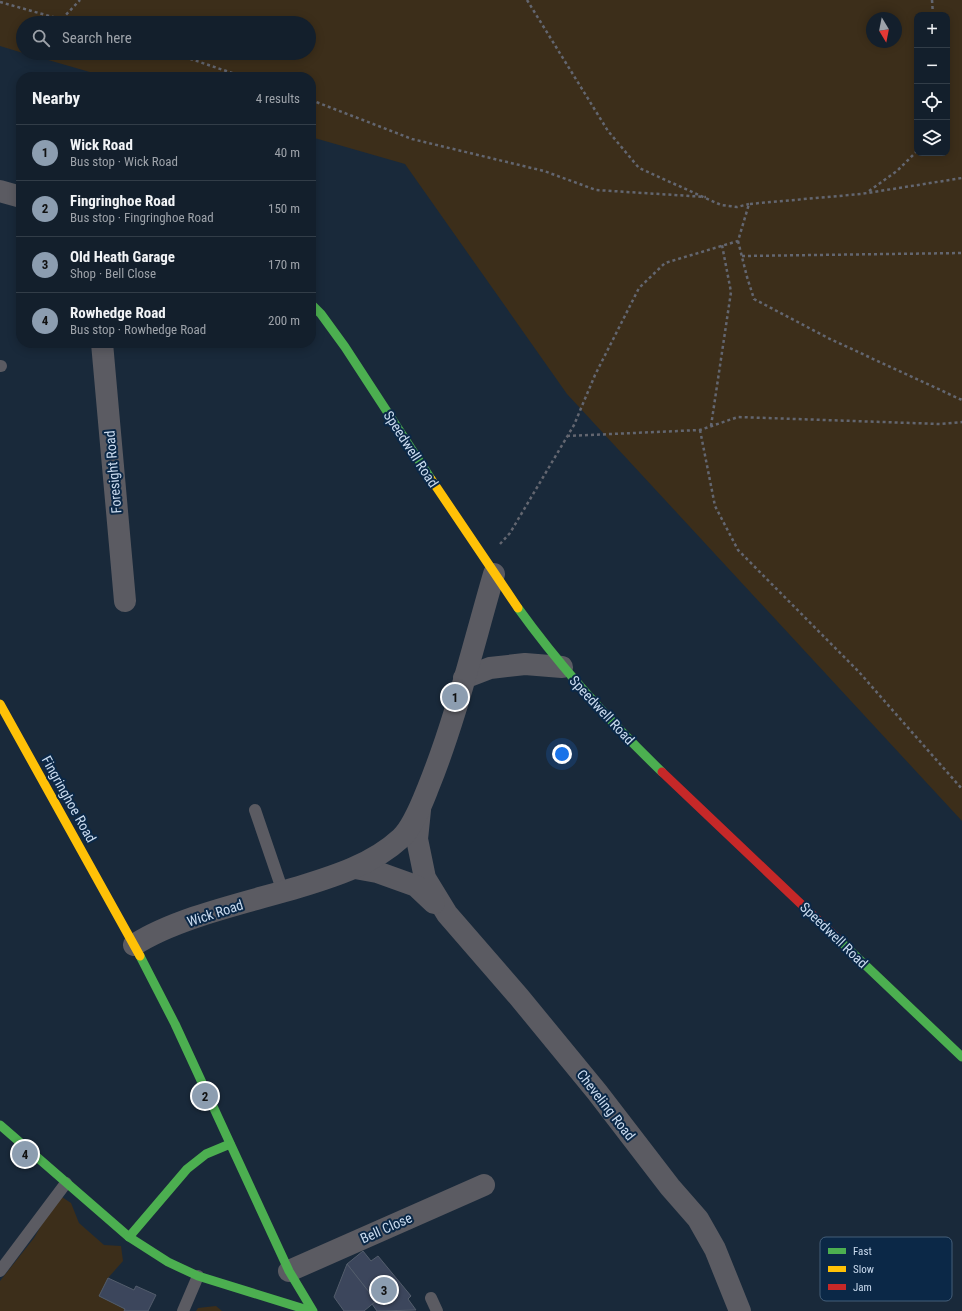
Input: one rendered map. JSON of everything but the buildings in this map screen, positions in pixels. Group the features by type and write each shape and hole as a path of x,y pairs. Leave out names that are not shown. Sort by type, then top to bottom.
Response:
{"street":[{"path":"0,191 16,196"},
{"name":"Speedwell Road","path":"316,310 345,347 489,567 562,667 589,699 616,728 962,1057"},
{"name":"Foresight Road","path":"102,348 125,601"},
{"name":"Wick Road","path":"134,945 149,936 201,917 355,868 381,854 403,837 420,810 445,746 464,678 489,567"},
{"path":"464,678 490,668 525,664 562,667"},
{"name":"Fingringhoe Road","path":"0,704 134,945 175,1024 289,1272 312,1311"},
{"name":"Cheveling Road","path":"420,810 417,839 425,878 447,914"},
{"name":"Cheveling Road","path":"355,868 377,872 416,886 447,914 519,996 597,1092 670,1187 698,1219 716,1249 740,1311"},
{"path":"0,1125 129,1237 168,1262 198,1276 312,1311"},
{"path":"129,1237 187,1169 206,1154 230,1144"},
{"name":"Bell Close","path":"289,1272 484,1185"}],"lane":[{"path":"255,810 283,892"},
{"path":"0,1271 66,1183"},
{"path":"183,1311 198,1276"},
{"path":"431,1298 437,1311"}],"path":[{"path":"66,16 80,0"},
{"path":"527,0 608,131 639,168 721,205 737,207 749,204 867,192 962,178"},
{"path":"932,0 933,12"},
{"path":"0,2 48,16"},
{"path":"194,60 229,72"},
{"path":"316,102 412,139 544,171 596,190 706,197"},
{"path":"867,192 897,171 914,154"},
{"path":"749,204 738,241 754,299 830,339 962,400"},
{"path":"489,567 566,436 639,288 665,263 738,241"},
{"path":"711,426 732,292 722,245"},
{"path":"742,256 962,253"},
{"path":"566,436 700,430 738,417 940,424 962,422"},
{"path":"700,430 715,506 738,550 859,672 962,789"}],"shaded area":[{"path":"0,0 962,0 962,821 567,394 405,164 316,138 316,72 90,72 48,60 316,60 316,16 16,16 16,51 0,46"},
{"path":"62,1197 71,1203 79,1223 104,1245 121,1246 123,1261 108,1278 99,1296 125,1309 124,1311 0,1311 0,1281 34,1238 49,1212"},
{"path":"216,1306 222,1311 196,1311 198,1308"}],"traffic: fast":[{"path":"316,309 345,347 431,479"},
{"path":"518,608 551,652 586,693 662,772"},
{"path":"840,941 962,1057"},
{"path":"140,956 175,1024 289,1271 313,1311"},
{"path":"0,1125 129,1237 168,1262 198,1276 311,1311"},
{"path":"129,1237 187,1169 206,1154 230,1144"}],"traffic: slow":[{"path":"431,479 518,608"},
{"path":"0,704 140,956"}],"traffic: jam":[{"path":"662,772 840,941"}],"place":[{"name":"Wick Road","path":"455,697"},
{"name":"Fingringhoe Road","path":"205,1096"},
{"name":"Rowhedge Road","path":"25,1154"},
{"name":"Old Heath Garage","path":"384,1290"}]}
